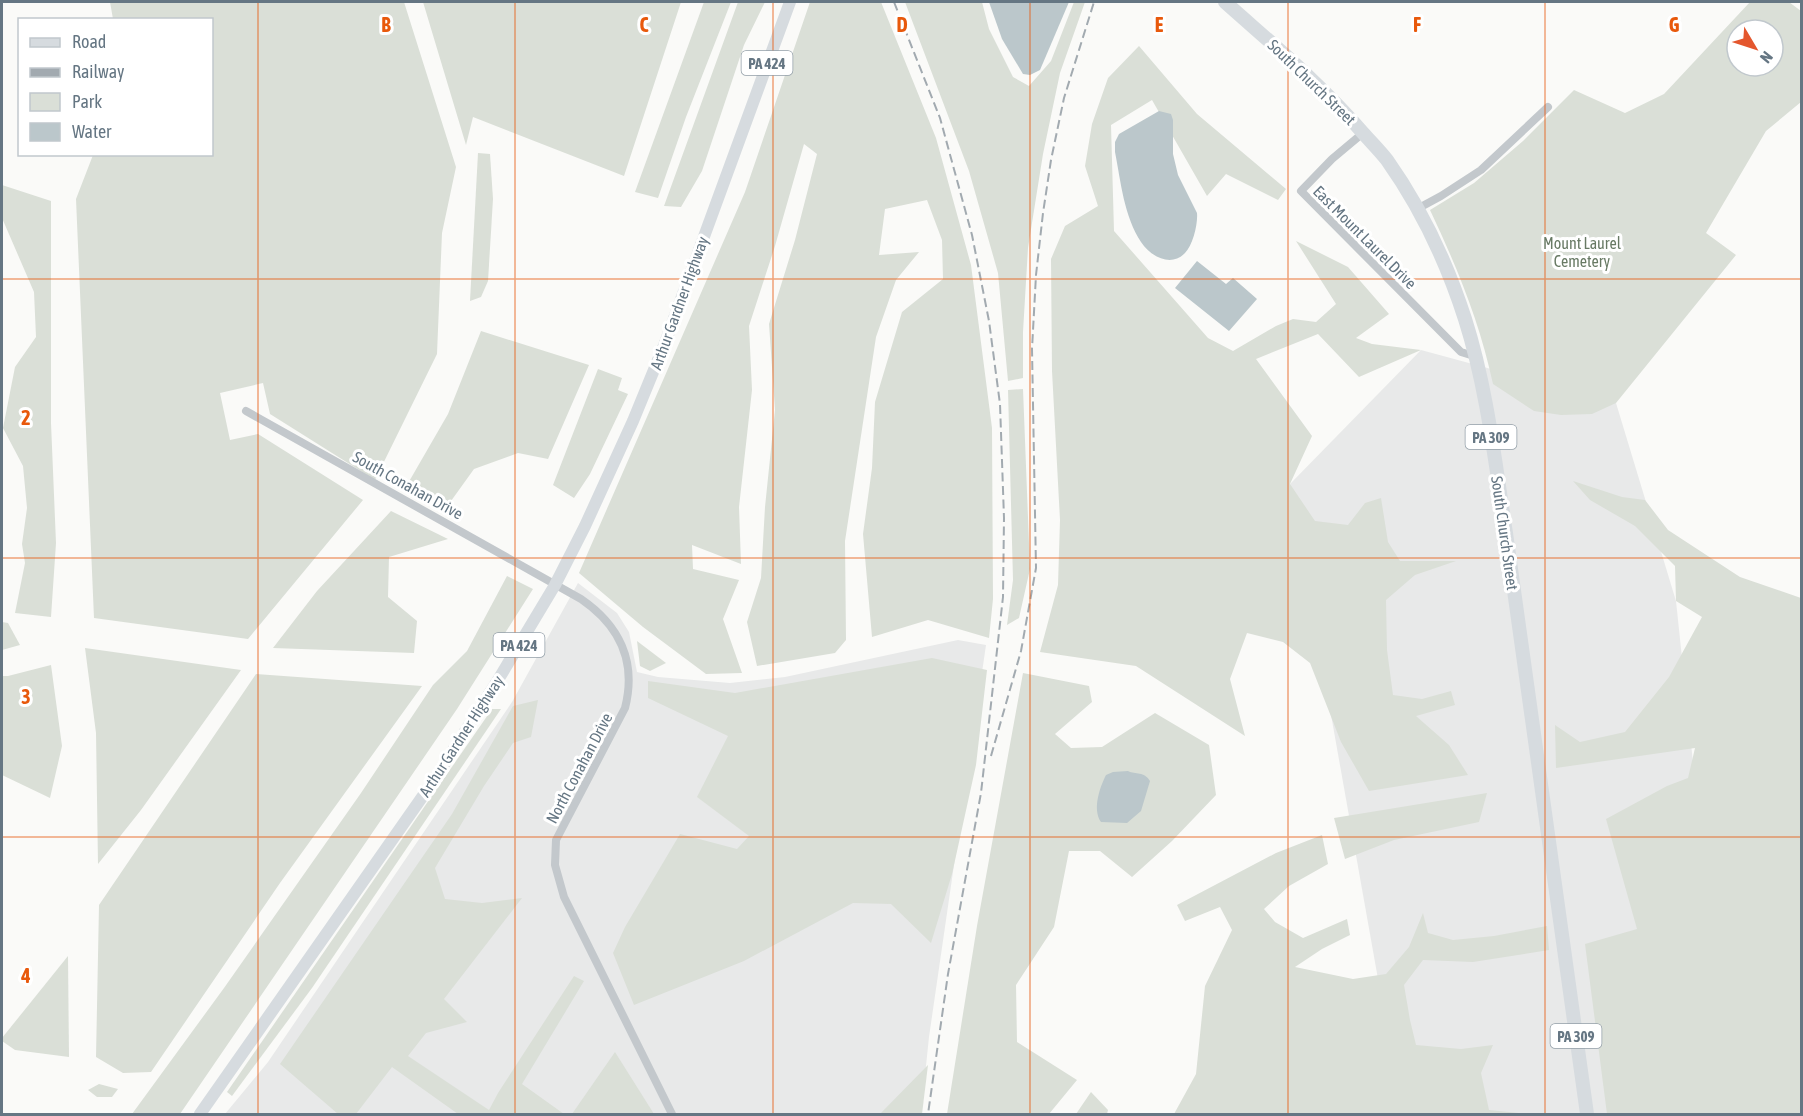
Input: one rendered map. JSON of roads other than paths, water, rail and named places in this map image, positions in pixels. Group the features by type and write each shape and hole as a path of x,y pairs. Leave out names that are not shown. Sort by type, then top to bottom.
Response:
{"highway":[{"name":"South Church Street","path":"1225,2 1314,81 1386,159 1417,208 1444,263 1465,320 1491,439 1506,533 1587,1114"}],"main road":[{"name":"Arthur Gardner Highway","path":"744,125 785,2"},
{"name":"Arthur Gardner Highway","path":"200,1114 432,783 555,585 585,526 637,412 665,343 790,2"}],"street":[{"path":"1417,208 1441,196 1481,170 1548,107"},
{"name":"East Mount Laurel Drive","path":"1363,133 1332,159 1301,191 1461,352 1474,356"},
{"name":"South Conahan Drive","path":"246,411 555,585"},
{"name":"North Conahan Drive","path":"555,585 596,609 612,625 622,644 628,671 628,697 625,708 556,840 555,865 564,897 672,1114"}],"water":[{"path":"989,2 1069,2 1040,70 1030,75 1023,74 1002,39"},
{"path":"1159,111 1171,114 1173,154 1178,175 1197,213 1193,240 1185,253 1173,260 1155,256 1145,247 1135,232 1124,199 1115,152 1115,142 1119,134"},
{"path":"1197,261 1226,284 1233,278 1257,299 1229,331 1175,288"},
{"path":"1128,771 1143,774 1150,781 1141,811 1127,823 1101,822 1097,805 1099,792 1106,775"}],"railway":[{"path":"894,2 940,118 972,235 989,321 1000,404 1004,518 1003,597 981,793 948,974 928,1114"},
{"path":"991,756 1021,651 1036,568 1032,349 1036,275 1043,213 1064,98 1094,2"}],"park label":[{"name":"Mount Laurel Cemetery","path":"1582,252"}]}
